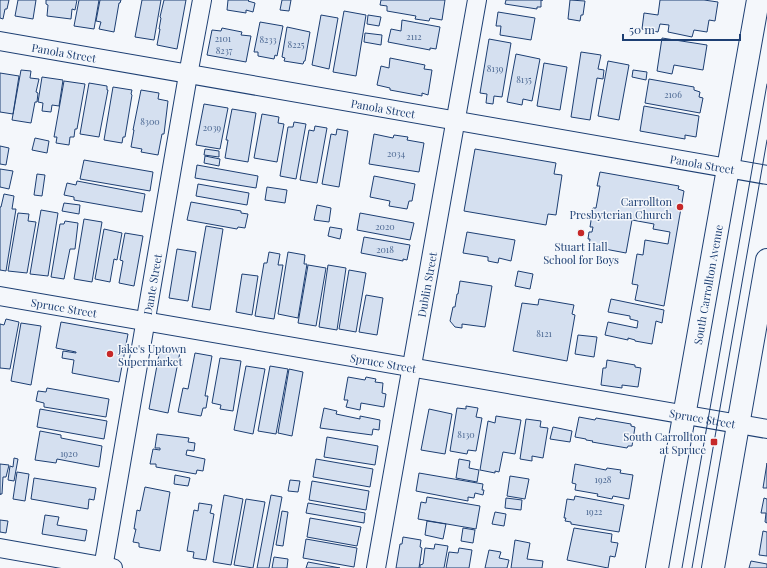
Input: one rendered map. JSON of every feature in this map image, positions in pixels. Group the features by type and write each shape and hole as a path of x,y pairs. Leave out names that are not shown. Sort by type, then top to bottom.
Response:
{"main road":[{"name":"South Carrollton Avenue","path":"657,568 758,0"},
{"path":"713,568 767,260"}],"street":[{"name":"Dante Street","path":"106,567 145,321 202,0"},
{"name":"Dublin Street","path":"376,568 477,0"},
{"name":"Panola Street","path":"0,41 455,122 767,175"},
{"name":"Spruce Street","path":"0,296 767,429"},
{"path":"0,548 106,567"}],"building":[{"path":"0,0 9,0 3,19 0,18"},
{"path":"18,0 36,0 33,19 15,16"},
{"path":"46,0 77,0 75,10 72,9 71,19 47,16 48,5 46,4"},
{"path":"79,0 99,0 94,29 74,26"},
{"path":"100,0 121,0 119,3 114,32 99,29 101,22 96,21"},
{"path":"142,0 161,0 154,40 135,37"},
{"path":"164,0 186,0 177,49 157,45 160,29 160,17"},
{"path":"228,0 249,0 248,1 255,3 253,12 246,10 246,13 227,10"},
{"path":"282,0 291,0 289,11 280,10"},
{"path":"381,0 445,0 442,20 430,18 429,21 415,19 416,16 387,11 387,6 380,5"},
{"path":"506,0 541,0 541,7 537,7 537,9 505,4"},
{"path":"570,0 585,1 583,15 581,15 580,21 568,19"},
{"path":"660,0 704,0 718,2 715,21 709,20 707,32 694,30 692,37 668,32 669,25 660,24 658,32 642,29 644,13 658,15"},
{"path":"344,11 366,15 356,76 333,72"},
{"path":"498,12 535,18 531,40 500,35 501,26 496,26"},
{"path":"321,15 338,18 329,69 312,65"},
{"path":"368,15 381,17 379,26 367,24"},
{"path":"402,20 440,27 436,49 430,48 430,50 388,42 391,29 401,31"},
{"path":"260,22 283,26 277,56 275,55 274,59 258,56 258,52 254,52"},
{"path":"287,27 310,32 305,61 303,64 284,61 285,58 282,57"},
{"path":"222,28 242,32 241,35 251,36 246,62 207,55 212,30 221,31"},
{"path":"365,33 382,35 381,45 364,42"},
{"path":"662,38 707,45 703,70 674,65 672,74 657,71"},
{"path":"489,39 511,43 502,97 494,96 493,104 486,103 487,94 480,93"},
{"path":"581,52 601,55 598,69 604,70 603,79 597,78 590,120 571,117"},
{"path":"516,54 540,59 532,101 523,99 522,105 507,102"},
{"path":"390,58 425,65 424,69 432,70 428,95 422,93 422,96 390,90 390,88 377,85 381,66 389,68"},
{"path":"608,61 629,65 619,120 598,116"},
{"path":"544,63 567,67 560,110 537,106"},
{"path":"21,70 31,71 30,78 39,79 36,92 38,93 37,102 35,102 31,123 12,120"},
{"path":"633,70 647,72 646,80 632,77"},
{"path":"0,73 19,76 13,114 0,112"},
{"path":"42,77 63,80 59,106 52,105 51,112 42,111 43,103 38,102"},
{"path":"649,79 694,87 694,90 700,92 699,97 703,98 700,113 645,103"},
{"path":"64,81 85,84 77,129 75,129 74,137 70,137 69,145 56,143 57,137 54,137"},
{"path":"89,83 107,86 108,90 99,137 80,134"},
{"path":"113,87 132,90 125,137 123,137 122,143 104,140"},
{"path":"141,90 159,93 158,99 168,101 164,134 162,134 158,155 141,152 142,149 131,147"},
{"path":"204,104 228,108 220,149 196,145"},
{"path":"644,106 699,116 696,137 685,135 685,139 640,131"},
{"path":"232,109 256,113 248,162 225,158 228,140 226,140"},
{"path":"262,114 279,117 278,123 284,124 277,162 254,158"},
{"path":"294,122 306,124 296,179 280,176 288,127 293,127"},
{"path":"315,126 327,128 317,183 300,180 309,130 314,131"},
{"path":"337,129 348,131 339,187 322,184 331,134 336,135"},
{"path":"374,134 393,138 394,135 408,137 407,140 424,143 419,172 369,164"},
{"path":"35,138 49,141 47,153 32,150"},
{"path":"0,146 9,148 6,165 0,164"},
{"path":"205,149 219,151 219,157 204,155"},
{"path":"475,149 556,163 554,174 562,175 556,215 548,214 546,225 464,211"},
{"path":"205,156 220,159 219,166 204,163"},
{"path":"84,160 153,172 150,191 80,179"},
{"path":"197,165 258,176 256,188 195,178"},
{"path":"0,169 13,171 9,189 0,187"},
{"path":"600,172 679,186 678,189 684,191 664,306 635,300 638,285 632,284 637,254 643,255 645,240 668,244 670,232 653,229 654,224 632,220 626,253 589,246 589,232 592,232 593,227 590,227 593,208 596,208 600,186 597,186"},
{"path":"37,174 45,175 42,196 34,195"},
{"path":"374,176 415,184 412,201 409,201 407,209 389,206 390,201 370,197"},
{"path":"77,181 145,194 142,212 74,200 74,197 64,195 67,183 76,185"},
{"path":"198,184 249,193 247,205 196,196"},
{"path":"267,187 287,190 285,203 265,200"},
{"path":"4,194 14,196 12,209 16,209 6,271 0,270 0,207"},
{"path":"191,202 241,211 241,213 248,214 245,228 238,227 237,229 187,220"},
{"path":"64,203 80,205 79,214 62,211"},
{"path":"317,205 331,208 329,222 314,220"},
{"path":"41,210 58,213 48,276 30,274"},
{"path":"18,213 29,214 28,221 36,222 27,273 8,271"},
{"path":"360,213 414,223 410,240 357,230"},
{"path":"84,219 102,222 92,282 74,279"},
{"path":"65,221 78,223 75,249 70,249 64,279 51,277 60,224 64,224"},
{"path":"206,226 223,229 210,310 192,307"},
{"path":"330,227 342,229 340,239 328,236"},
{"path":"104,229 122,233 117,260 114,259 110,282 95,279"},
{"path":"467,232 515,240 511,261 499,258 498,263 488,261 488,257 463,253"},
{"path":"125,233 143,236 134,286 119,283 123,261 120,260"},
{"path":"364,237 410,245 407,260 403,259 403,261 361,253"},
{"path":"177,249 196,252 188,301 169,298"},
{"path":"269,252 280,254 278,265 283,265 274,319 255,316 264,263 267,263"},
{"path":"288,252 305,255 304,264 307,264 298,318 278,314"},
{"path":"308,265 326,268 316,326 298,323"},
{"path":"328,265 346,268 337,330 319,327"},
{"path":"349,270 366,273 356,332 339,329"},
{"path":"518,271 533,274 530,289 515,286"},
{"path":"242,274 258,276 252,315 236,312"},
{"path":"460,281 492,286 485,327 462,324 462,328 455,327 450,321 453,307 455,307"},
{"path":"366,295 383,298 377,335 359,332"},
{"path":"539,299 574,305 572,314 575,315 567,361 513,351 522,303 538,305"},
{"path":"611,299 664,310 662,323 656,321 652,344 635,341 628,338 628,340 605,335 608,322 637,328 638,321 630,319 630,316 608,312"},
{"path":"6,319 19,322 10,369 0,368 0,324 4,325"},
{"path":"61,322 128,334 119,382 72,373 74,360 62,358 63,351 76,352 56,348"},
{"path":"21,323 41,326 31,385 11,381"},
{"path":"578,335 597,337 594,357 575,354"},
{"path":"160,349 180,352 168,413 149,409"},
{"path":"195,353 212,356 205,396 208,396 206,408 203,408 201,416 178,412 183,388 188,389"},
{"path":"220,358 241,361 233,411 220,409 221,405 212,403"},
{"path":"607,360 635,365 635,367 641,368 638,387 622,385 622,388 601,385 603,368 606,368"},
{"path":"246,366 265,369 253,434 234,430"},
{"path":"270,366 288,369 276,434 258,431"},
{"path":"289,369 303,372 292,436 278,433"},
{"path":"348,377 365,380 366,377 376,379 375,382 383,383 382,393 386,394 384,407 361,403 360,410 346,407 348,400 344,400"},
{"path":"47,388 109,399 106,417 44,407 44,403 36,401 38,391 46,392"},
{"path":"466,406 478,408 476,417 482,418 476,451 468,450 467,454 450,451 457,408 466,409"},
{"path":"324,408 337,411 336,414 360,419 360,416 380,420 379,430 373,429 372,435 320,428"},
{"path":"40,409 107,421 104,439 37,427"},
{"path":"429,409 452,414 445,454 421,450"},
{"path":"496,416 521,420 515,454 503,452 499,472 495,471 495,473 480,470 488,421 495,423"},
{"path":"579,417 595,420 596,418 631,424 631,426 635,427 632,446 628,446 627,448 592,442 593,441 575,437"},
{"path":"526,419 541,421 540,427 548,428 543,458 532,456 532,461 520,459"},
{"path":"553,427 572,431 570,442 550,439"},
{"path":"40,431 61,435 61,438 102,446 99,467 57,459 56,463 35,460"},
{"path":"157,434 189,438 188,442 195,443 194,451 187,450 186,455 205,459 203,471 197,470 196,474 156,467 156,464 150,464 153,449 160,450 160,448 155,448"},
{"path":"327,437 378,446 375,465 324,457"},
{"path":"14,458 18,459 14,481 8,480 10,466 13,467"},
{"path":"316,459 373,469 370,487 313,477"},
{"path":"459,459 470,461 469,468 479,470 477,482 456,478"},
{"path":"767,463 767,488 763,488"},
{"path":"0,464 9,465 6,477 3,477 2,494 0,494"},
{"path":"575,464 606,470 607,468 621,470 620,473 633,475 629,499 613,496 612,499 597,496 598,494 575,490 576,484 572,483"},
{"path":"17,472 29,474 25,501 13,499"},
{"path":"419,473 483,484 483,495 475,493 474,498 468,497 468,501 416,491"},
{"path":"175,475 190,478 188,486 174,484"},
{"path":"510,476 529,479 525,499 507,496"},
{"path":"34,478 96,488 94,500 89,499 88,509 31,499"},
{"path":"290,480 300,481 298,492 288,491"},
{"path":"312,481 369,491 366,510 309,500"},
{"path":"145,487 170,492 160,551 139,547 139,543 133,542 136,529 134,529 137,510 140,511"},
{"path":"224,495 243,499 231,565 213,562"},
{"path":"271,495 282,497 269,568 257,568"},
{"path":"575,496 624,505 619,532 571,524 571,522 565,521 566,518 564,518 567,499 574,500"},
{"path":"427,497 480,506 476,529 418,519 421,502 426,503"},
{"path":"506,498 522,500 521,510 505,508"},
{"path":"764,498 767,499 767,523 765,522 766,513 761,513"},
{"path":"246,499 265,502 253,568 234,565"},
{"path":"199,503 212,505 210,513 214,514 206,560 193,558 194,552 187,551 194,510 198,511"},
{"path":"308,503 365,513 364,523 306,513"},
{"path":"282,511 288,512 283,546 276,545"},
{"path":"495,512 506,514 504,526 492,524"},
{"path":"45,515 59,517 57,525 87,530 85,541 42,534"},
{"path":"310,518 361,527 357,546 307,537"},
{"path":"0,520 8,521 6,533 0,532"},
{"path":"427,521 446,524 443,539 425,535"},
{"path":"463,528 475,530 473,543 461,541"},
{"path":"574,528 612,534 611,542 618,543 615,557 610,556 608,568 567,560"},
{"path":"763,531 767,532 767,556 759,555"},
{"path":"403,537 421,540 420,547 422,548 419,568 396,568 400,544 402,544"},
{"path":"306,539 357,548 354,567 303,558"},
{"path":"515,540 530,543 527,559 543,561 542,568 511,568"},
{"path":"435,544 448,546 444,568 420,568 420,565 423,564 425,548 434,549"},
{"path":"459,548 472,550 469,568 446,568 449,552 458,553"},
{"path":"489,550 501,552 499,558 509,560 507,568 485,568"},
{"path":"274,557 288,559 287,568 272,568"},
{"path":"751,561 767,564 767,568 749,568"},
{"path":"308,562 340,568 306,568"}],"tram line":[{"path":"682,568 767,84"},
{"path":"692,568 767,140"}],"place":[{"name":"Carrollton Presbyterian Church","path":"680,207"},
{"name":"Stuart Hall School for Boys","path":"581,233"},
{"name":"Jake's Uptown Supermarket","path":"110,354"},
{"name":"South Carrollton at Spruce","path":"714,442"}]}
